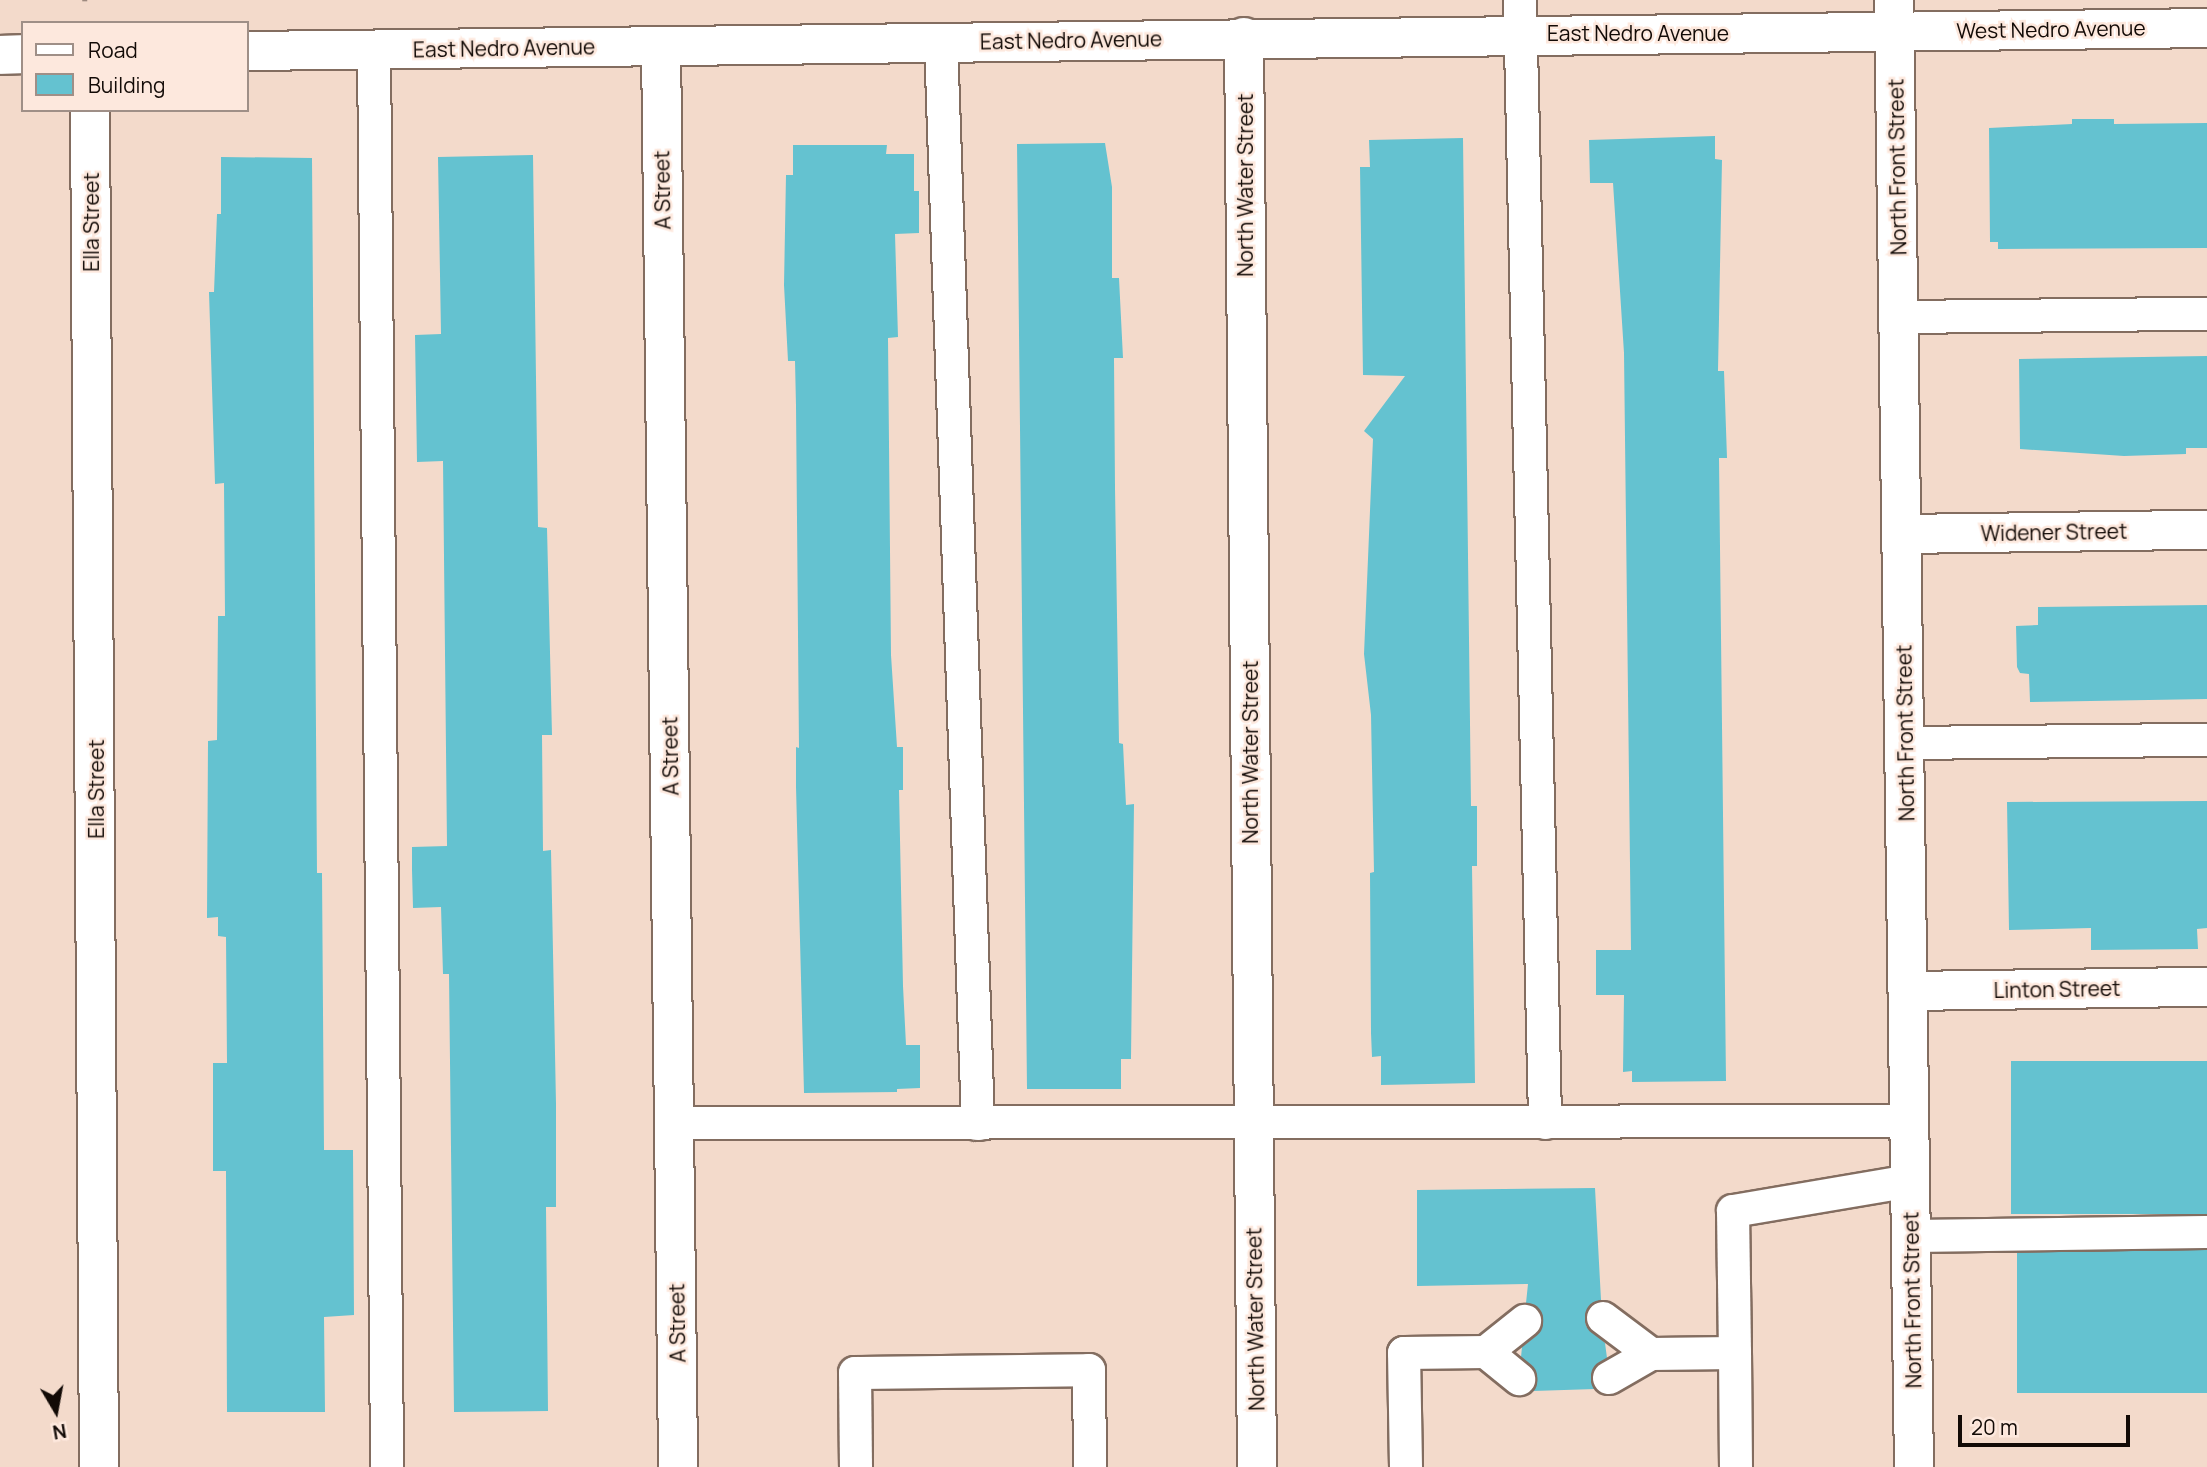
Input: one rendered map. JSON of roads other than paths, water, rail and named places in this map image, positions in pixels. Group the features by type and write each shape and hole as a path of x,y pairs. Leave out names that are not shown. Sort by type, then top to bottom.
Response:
{"street":[{"name":"East Nedro Avenue","path":"248,51 1244,37 1520,17 1894,16"},
{"name":"West Nedro Avenue","path":"1894,16 2207,28"},
{"name":"North Front Street","path":"1894,16 1914,1467"},
{"name":"North Water Street","path":"1244,37 1257,1467"},
{"name":"A Street","path":"661,46 678,1467"},
{"path":"0,55 21,54"},
{"name":"Ella Street","path":"90,112 99,1467"},
{"name":"Widener Street","path":"1902,534 2207,530"},
{"name":"Linton Street","path":"1908,991 2207,987"}],"lane":[{"path":"1520,17 1545,1123"},
{"path":"941,42 978,1124"},
{"path":"374,50 387,1467"},
{"path":"1899,317 2207,314"},
{"path":"1905,743 2207,740"},
{"path":"674,1123 1910,1121"},
{"path":"1736,1467 1733,1210 1911,1181"},
{"path":"1912,1236 2207,1232"},
{"path":"1603,1318 1651,1354"},
{"path":"1486,1352 1525,1321"},
{"path":"1406,1467 1404,1353 1486,1352 1520,1367"},
{"path":"1608,1366 1651,1354 1735,1353"},
{"path":"856,1467 855,1373 1089,1370 1090,1467"}]}
